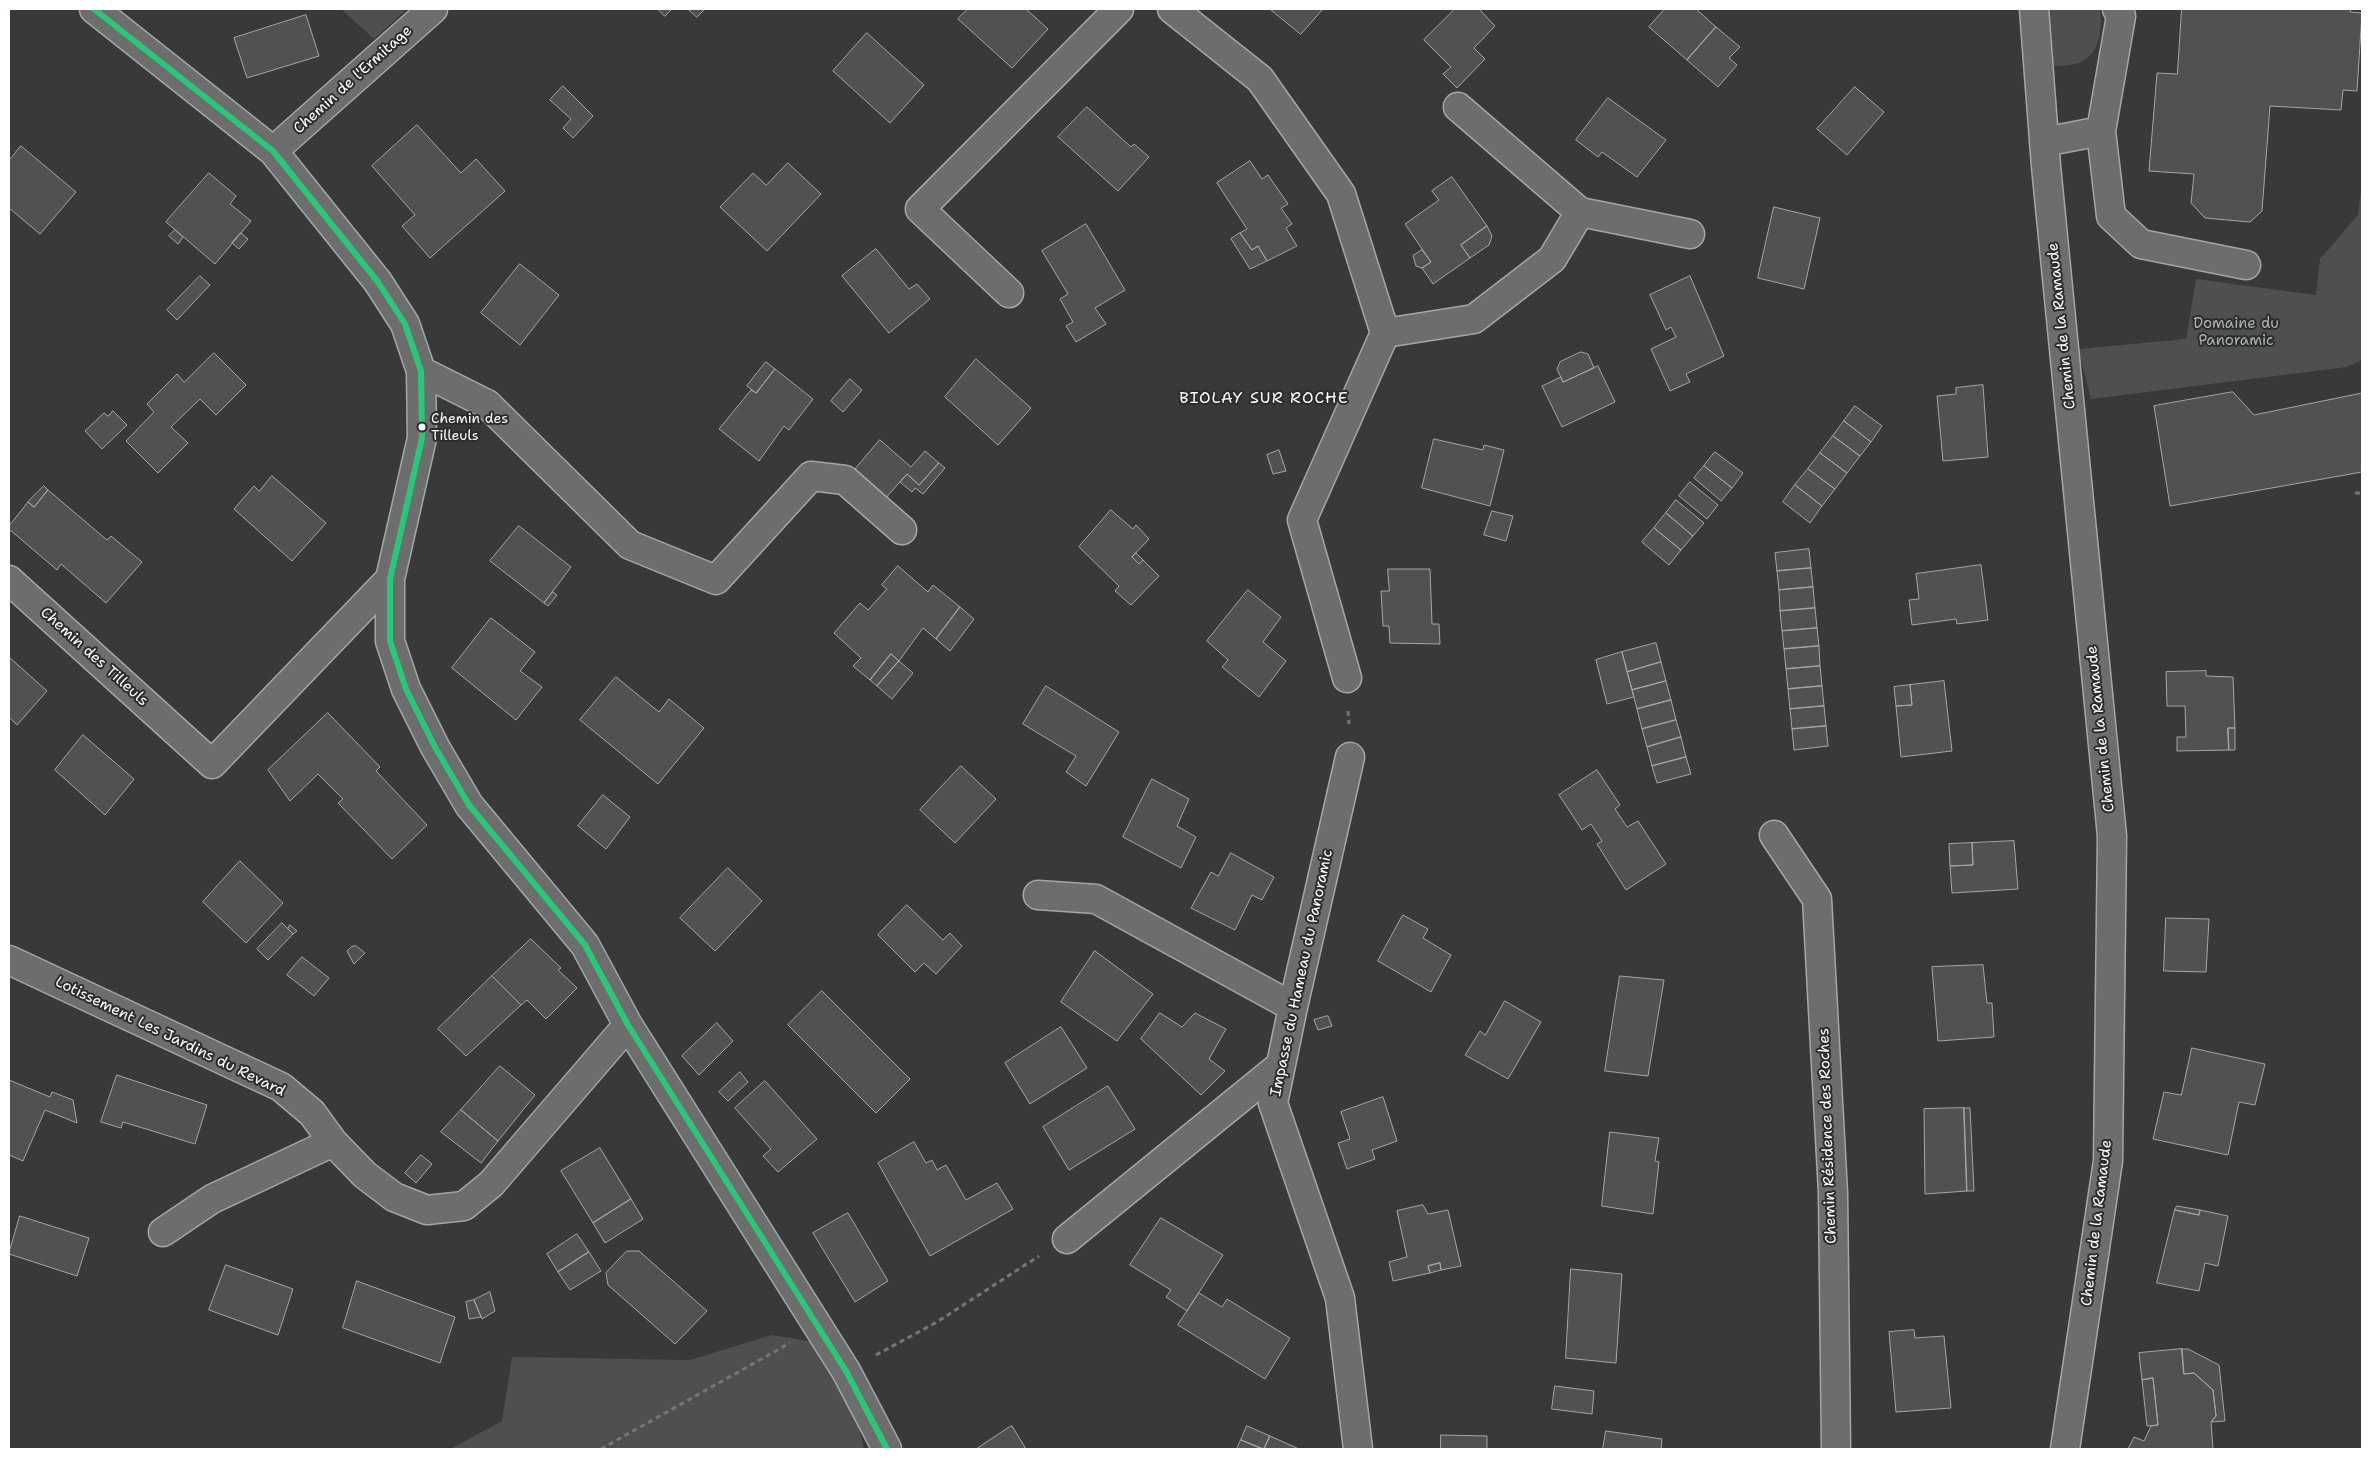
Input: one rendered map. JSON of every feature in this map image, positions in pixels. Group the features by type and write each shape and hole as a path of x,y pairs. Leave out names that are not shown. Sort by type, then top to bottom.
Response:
{"street":[{"path":"94,9 273,151 378,282 404,324 421,371 422,438 390,579 390,641 406,689 435,746 469,805 586,945 628,1025 846,1371 887,1449"},
{"name":"Chemin de l'Ermitage","path":"273,151 432,9"},
{"path":"1009,293 920,209 1119,9"},
{"path":"1172,9 1260,79 1341,194 1385,333 1302,520 1347,678"},
{"name":"Chemin de la Ramaude","path":"2034,9 2044,142 2112,836 2108,1160 2065,1449"},
{"path":"2117,9 2121,16 2101,131 2112,216 2140,244 2246,265"},
{"path":"1458,107 1580,212 1690,234"},
{"path":"2044,142 2101,131"},
{"path":"1385,333 1474,319 1552,259 1580,212"},
{"path":"421,371 488,404 630,545 716,580 811,476 845,480 902,530"},
{"name":"Chemin des Tilleuls","path":"9,580 212,764 390,579"},
{"name":"Impasse du Hameau du Panoramic","path":"1350,757 1292,1007 1273,1104 1340,1298 1358,1449"},
{"name":"Chemin Résidence des Roches","path":"1774,835 1817,900 1832,1193 1836,1449"},
{"path":"1038,894 1096,899 1292,1007"},
{"name":"Lotissement Les Jardins du Revard","path":"9,960 281,1087 312,1113 332,1142 365,1175 394,1197 427,1210 464,1206 491,1184 628,1025"},
{"path":"1067,1239 1281,1065"},
{"path":"162,1232 212,1199 332,1142"}],"path":[{"path":"2355,493 2362,493"},
{"path":"1347,678 1350,757"},
{"path":"846,1371 937,1322 1067,1239"},
{"path":"601,1449 819,1327"}],"green space":[{"path":"341,9 407,9 374,39"},
{"path":"2046,9 2100,9 2100,36 2091,55 2073,65 2047,65"},
{"name":"Domaine du Panoramic","path":"2362,180 2362,360 2347,367 2091,399 2078,349 2186,339 2196,279 2316,295 2320,259 2358,215"},
{"path":"772,1335 815,1342 853,1404 864,1449 450,1449 502,1421 512,1357 690,1360"}],"building":[{"path":"658,9 672,9 665,16"},
{"path":"688,9 705,9 697,17"},
{"path":"968,9 1026,9 1048,29 1012,68 958,19"},
{"path":"1270,9 1323,9 1301,34"},
{"path":"1455,9 1479,9 1495,26 1474,48 1485,59 1457,88 1443,74 1451,67 1424,40"},
{"path":"1665,9 1696,9 1716,27 1687,60 1649,27"},
{"path":"2182,9 2351,9 2350,12 2362,13 2357,91 2343,90 2341,110 2270,106 2262,211 2250,222 2205,218 2191,203 2194,174 2149,171 2157,73 2177,74"},
{"path":"306,15 319,56 247,78 234,38"},
{"path":"1716,27 1740,47 1729,58 1737,65 1718,87 1687,60"},
{"path":"867,33 924,85 890,123 833,71"},
{"path":"563,86 593,116 573,138 563,128 571,119 550,100"},
{"path":"1855,87 1884,112 1847,155 1817,129"},
{"path":"1608,98 1666,140 1637,177 1602,152 1598,157 1576,140"},
{"path":"1087,107 1131,147 1134,144 1149,157 1118,191 1058,137"},
{"path":"417,125 461,173 476,159 505,191 430,258 402,226 415,215 372,166"},
{"path":"21,146 76,192 40,234 9,208 9,161"},
{"path":"1250,161 1262,179 1268,175 1288,204 1281,208 1292,224 1286,228 1297,246 1267,261 1258,246 1252,250 1240,233 1247,229 1217,183"},
{"path":"788,163 821,194 767,251 720,207 753,173 766,185"},
{"path":"209,173 236,196 230,204 251,221 215,264 166,222"},
{"path":"1452,177 1487,226 1461,245 1470,258 1433,284 1422,268 1431,262 1405,224 1439,200 1432,191"},
{"path":"1774,207 1820,218 1804,289 1758,278"},
{"path":"1086,224 1125,290 1095,308 1106,324 1076,342 1066,326 1073,322 1060,299 1068,294 1042,251"},
{"path":"1487,226 1492,236 1489,245 1470,258 1461,245"},
{"path":"175,230 183,237 178,244 169,236"},
{"path":"241,233 248,239 239,249 232,243"},
{"path":"1240,233 1252,250 1258,246 1267,261 1250,269 1231,239"},
{"path":"876,249 909,289 917,284 930,299 889,333 842,276"},
{"path":"1422,250 1431,262 1422,268 1416,266 1413,256"},
{"path":"520,264 559,295 520,345 481,313"},
{"path":"200,276 210,285 177,320 167,310"},
{"path":"1690,276 1724,356 1686,374 1690,382 1670,391 1651,349 1676,337 1671,327 1666,330 1650,295"},
{"path":"1581,352 1588,354 1594,368 1563,382 1557,369 1560,362"},
{"path":"214,353 246,385 216,415 200,399 171,427 188,443 158,473 126,441 154,412 147,404 177,374 184,382"},
{"path":"976,359 1031,408 998,445 945,397"},
{"path":"766,362 775,369 756,393 747,386"},
{"path":"1598,366 1615,402 1562,427 1542,386 1561,377 1563,382"},
{"path":"775,369 813,399 789,430 784,426 759,461 719,429 751,390 756,393"},
{"path":"850,379 862,390 843,412 831,401"},
{"path":"1983,385 1988,457 1943,461 1937,396 1956,394 1956,388"},
{"path":"2233,392 2254,415 2362,393 2362,472 2170,506 2154,406"},
{"path":"1855,406 1882,426 1871,442 1844,421"},
{"path":"113,411 127,425 102,449 85,431 104,413 108,416"},
{"path":"1844,421 1871,442 1860,456 1833,436"},
{"path":"1833,436 1860,456 1847,473 1820,453"},
{"path":"1434,439 1483,450 1484,445 1504,450 1490,506 1422,488"},
{"path":"880,440 911,467 925,451 939,463 919,485 907,474 884,500 852,473"},
{"path":"1279,450 1286,471 1273,474 1267,455"},
{"path":"1715,452 1743,473 1732,488 1704,466"},
{"path":"1820,453 1847,473 1835,489 1808,469"},
{"path":"939,463 945,468 923,494 915,488 912,492 900,482 907,474 919,485"},
{"path":"1704,466 1732,488 1721,501 1694,478"},
{"path":"1808,469 1835,489 1822,506 1795,485"},
{"path":"272,476 326,523 292,561 234,509 254,486 259,491"},
{"path":"1690,482 1718,505 1707,519 1679,496"},
{"path":"1795,485 1822,506 1810,523 1783,502"},
{"path":"44,486 48,490 34,507 28,502"},
{"path":"48,490 107,540 111,536 142,562 106,603 61,564 57,570 9,529 9,526 28,502 34,507"},
{"path":"1676,500 1704,523 1693,536 1666,513"},
{"path":"1111,510 1133,529 1136,525 1149,539 1132,557 1139,564 1143,560 1159,576 1131,605 1115,591 1119,586 1079,547"},
{"path":"1492,511 1513,516 1506,541 1484,535"},
{"path":"1666,513 1693,536 1681,550 1654,528"},
{"path":"519,526 571,567 544,603 490,561"},
{"path":"1654,528 1681,550 1669,565 1642,542"},
{"path":"1809,549 1811,568 1777,571 1775,553"},
{"path":"1136,553 1143,560 1139,564 1132,557"},
{"path":"1981,565 1988,620 1957,624 1956,619 1912,625 1909,600 1919,599 1916,574"},
{"path":"898,566 928,592 933,585 960,607 936,639 923,628 899,661 891,654 870,680 853,666 861,658 834,633 860,603 868,610 887,589 882,585"},
{"path":"1811,568 1813,587 1779,590 1777,571"},
{"path":"1388,569 1430,569 1432,624 1439,624 1440,644 1390,643 1389,626 1383,626 1381,591 1389,591"},
{"path":"1813,587 1815,608 1780,611 1779,590"},
{"path":"1248,590 1281,617 1263,642 1286,661 1259,697 1222,667 1228,660 1207,641"},
{"path":"553,592 557,595 548,606 544,603"},
{"path":"960,607 974,619 950,651 936,639"},
{"path":"1815,608 1817,628 1782,631 1780,611"},
{"path":"491,618 535,652 520,671 542,687 516,720 452,668"},
{"path":"1817,628 1819,646 1784,649 1782,631"},
{"path":"1656,643 1661,662 1627,672 1622,652"},
{"path":"1819,646 1820,666 1786,669 1784,649"},
{"path":"1622,652 1634,697 1607,704 1596,660"},
{"path":"891,654 899,661 877,686 870,680"},
{"path":"9,657 47,691 17,725 9,717"},
{"path":"899,661 913,673 892,699 877,686"},
{"path":"1661,662 1666,681 1632,690 1627,672"},
{"path":"1820,666 1822,686 1788,689 1786,669"},
{"path":"2206,671 2206,676 2233,677 2235,728 2228,728 2229,750 2177,751 2177,737 2186,737 2185,706 2167,706 2166,672"},
{"path":"616,677 659,712 669,699 704,728 658,784 580,720"},
{"path":"1666,681 1671,700 1637,709 1632,690"},
{"path":"1944,681 1952,751 1901,757 1896,706 1912,705 1910,685"},
{"path":"1910,685 1912,705 1896,706 1894,687"},
{"path":"1046,686 1119,732 1086,786 1066,772 1076,756 1023,724"},
{"path":"1822,686 1824,706 1790,709 1788,689"},
{"path":"1671,700 1676,720 1642,729 1637,709"},
{"path":"1824,706 1826,726 1792,729 1790,709"},
{"path":"328,713 380,767 376,771 427,825 392,859 338,803 343,799 318,774 290,801 268,770"},
{"path":"1676,720 1681,737 1647,747 1642,729"},
{"path":"1826,726 1828,746 1794,750 1792,729"},
{"path":"2228,728 2235,728 2235,750 2229,750"},
{"path":"83,735 134,779 105,815 55,770"},
{"path":"1681,737 1686,757 1652,766 1647,747"},
{"path":"1686,757 1691,774 1657,783 1652,766"},
{"path":"961,766 996,799 955,843 920,810"},
{"path":"1597,770 1620,805 1615,809 1627,827 1638,821 1666,864 1626,890 1597,844 1602,841 1591,824 1582,830 1559,795"},
{"path":"1152,779 1189,799 1177,826 1196,837 1181,868 1123,837"},
{"path":"603,795 630,817 606,849 578,826"},
{"path":"2014,841 2018,889 1952,893 1950,866 1973,865 1972,843"},
{"path":"1972,843 1973,865 1950,866 1949,844"},
{"path":"1231,853 1274,877 1262,900 1252,895 1235,930 1191,908 1211,872 1218,876"},
{"path":"240,861 283,903 246,943 203,902"},
{"path":"728,868 762,901 715,951 680,918"},
{"path":"907,905 943,940 950,933 962,946 936,974 924,963 915,972 878,935"},
{"path":"1403,915 1428,929 1423,938 1451,955 1431,992 1378,961"},
{"path":"2166,918 2209,919 2206,972 2164,971"},
{"path":"282,923 293,934 268,960 257,949"},
{"path":"290,925 297,931 293,934 288,929"},
{"path":"531,939 561,968 558,970 577,988 546,1019 527,1000 521,1005 492,976"},
{"path":"356,946 365,953 354,964 347,951 351,947"},
{"path":"1095,951 1153,994 1117,1041 1061,1002"},
{"path":"302,957 329,978 314,996 287,975"},
{"path":"1983,965 1987,1003 1992,1003 1994,1037 1938,1041 1932,967"},
{"path":"492,976 521,1005 466,1056 438,1029"},
{"path":"1620,976 1664,980 1648,1076 1605,1071"},
{"path":"822,991 910,1079 876,1113 788,1025"},
{"path":"1505,1001 1541,1022 1508,1079 1465,1055 1480,1031 1485,1035"},
{"path":"1160,1013 1182,1027 1195,1013 1226,1029 1209,1059 1225,1071 1201,1095 1141,1039"},
{"path":"1328,1016 1332,1026 1318,1030 1314,1020"},
{"path":"717,1023 733,1041 699,1075 682,1056"},
{"path":"1061,1027 1087,1068 1030,1104 1005,1063"},
{"path":"2192,1048 2265,1064 2255,1105 2239,1102 2228,1155 2153,1139 2164,1092 2181,1095"},
{"path":"500,1066 535,1095 498,1141 461,1110"},
{"path":"740,1072 748,1082 728,1101 719,1092"},
{"path":"117,1075 207,1105 195,1144 123,1122 121,1128 101,1122"},
{"path":"9,1080 50,1097 52,1092 73,1100 77,1123 45,1110 23,1161 9,1155"},
{"path":"765,1081 817,1139 778,1172 763,1156 771,1149 735,1108"},
{"path":"1108,1086 1135,1129 1069,1170 1043,1127"},
{"path":"1383,1097 1397,1141 1372,1150 1375,1159 1347,1169 1338,1143 1350,1139 1341,1112"},
{"path":"1964,1108 1967,1191 1925,1194 1924,1109"},
{"path":"1964,1108 1970,1108 1974,1191 1967,1191"},
{"path":"461,1110 498,1141 481,1163 441,1132"},
{"path":"1610,1132 1659,1138 1655,1161 1659,1162 1653,1214 1602,1206"},
{"path":"914,1142 926,1163 932,1160 937,1170 946,1165 966,1200 997,1183 1013,1209 930,1256 878,1163"},
{"path":"600,1148 631,1199 593,1223 561,1171"},
{"path":"421,1155 432,1164 416,1183 405,1173"},
{"path":"631,1199 643,1219 605,1243 593,1223"},
{"path":"1423,1205 1428,1214 1448,1210 1461,1266 1441,1270 1440,1263 1428,1266 1430,1273 1393,1281 1389,1262 1407,1257 1397,1211"},
{"path":"2177,1206 2200,1210 2199,1215 2175,1210"},
{"path":"2175,1210 2199,1215 2200,1210 2228,1216 2218,1266 2205,1263 2199,1291 2157,1283"},
{"path":"848,1213 888,1281 855,1302 813,1233"},
{"path":"20,1216 89,1238 77,1276 9,1254"},
{"path":"1161,1218 1223,1255 1187,1311 1166,1297 1171,1290 1130,1265"},
{"path":"577,1234 589,1252 558,1272 547,1254"},
{"path":"627,1251 639,1251 707,1311 675,1344 608,1285 606,1273"},
{"path":"589,1252 601,1271 570,1290 558,1272"},
{"path":"1440,1263 1441,1270 1430,1273 1428,1266"},
{"path":"226,1265 293,1289 278,1335 209,1310"},
{"path":"1571,1269 1622,1274 1616,1363 1566,1358"},
{"path":"357,1281 455,1317 440,1363 343,1328"},
{"path":"490,1292 495,1311 482,1319 474,1300"},
{"path":"1199,1293 1222,1307 1227,1299 1290,1338 1265,1379 1178,1325"},
{"path":"474,1300 481,1317 469,1319 466,1302"},
{"path":"1914,1330 1915,1338 1944,1336 1951,1408 1896,1412 1889,1332"},
{"path":"2182,1349 2184,1374 2194,1373 2213,1390 2216,1416 2211,1422 2213,1449 2128,1449 2134,1437 2144,1441 2151,1426 2158,1425 2153,1378 2142,1380 2139,1353"},
{"path":"2182,1349 2188,1349 2219,1365 2225,1421 2211,1422 2216,1416 2213,1390 2194,1373 2184,1374"},
{"path":"2153,1378 2158,1425 2147,1426 2142,1380"},
{"path":"1555,1386 1594,1391 1592,1414 1552,1409"},
{"path":"1012,1426 1026,1449 976,1449 1006,1429"},
{"path":"1247,1426 1270,1436 1264,1449 1241,1440"},
{"path":"1606,1431 1662,1439 1661,1449 1603,1449"},
{"path":"1441,1435 1487,1436 1487,1449 1441,1449"},
{"path":"1270,1436 1299,1449 1264,1449"},
{"path":"1241,1440 1262,1449 1237,1449"}],"transit line":[{"path":"94,9 273,151 378,282 405,324 421,371 422,438 390,579 390,641 406,689 435,747 469,805 585,945 628,1025 846,1371 887,1449"}],"place":[{"name":"Chemin des Tilleuls","path":"422,427"}],"district":[{"name":"BIOLAY SUR ROCHE","path":"1264,399"}]}
